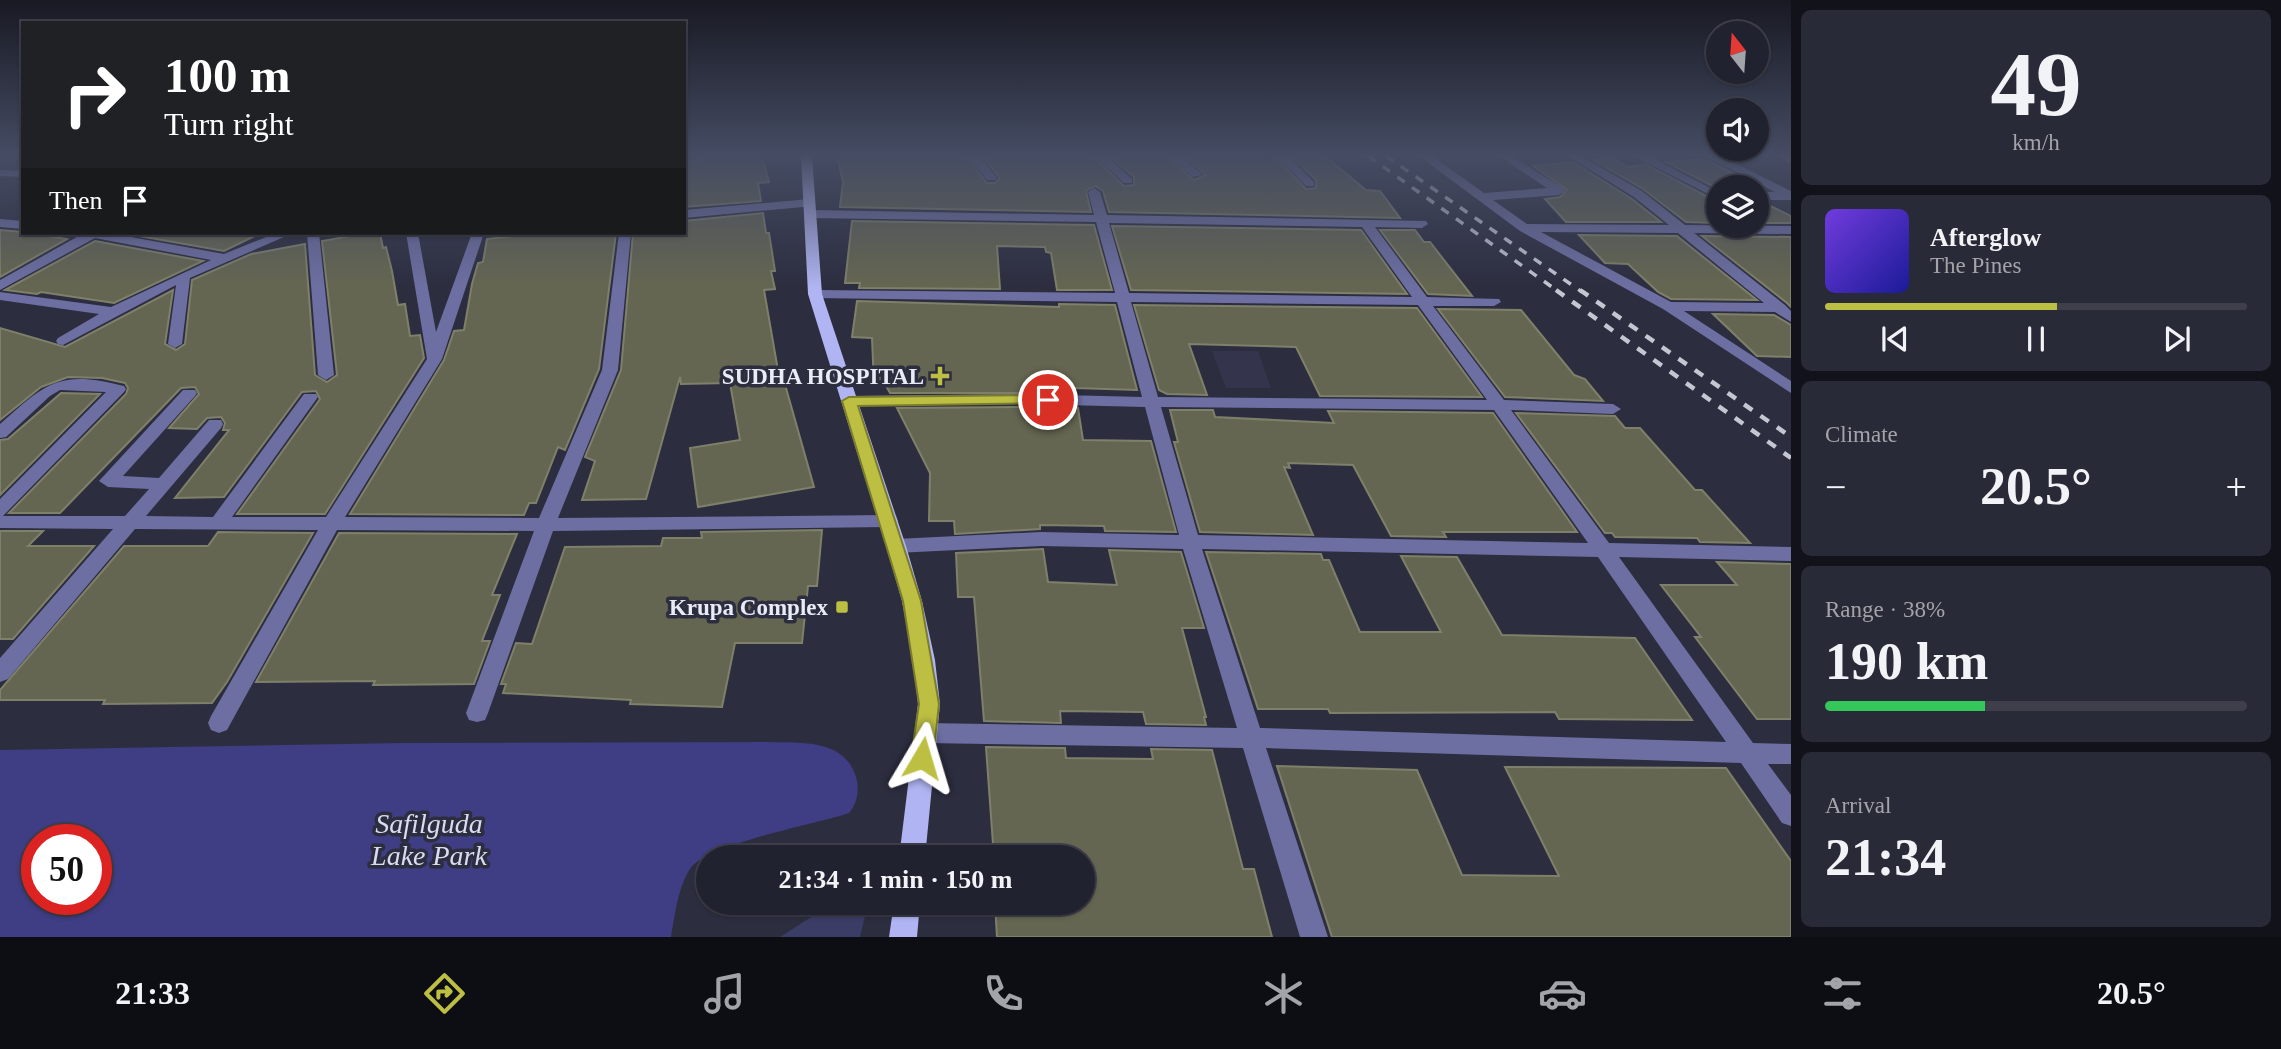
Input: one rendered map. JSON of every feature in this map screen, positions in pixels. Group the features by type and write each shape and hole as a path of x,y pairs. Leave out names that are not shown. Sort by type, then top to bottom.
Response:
{"main road":[{"path":"810,200 815,294 897,546 924,660 929,704 913,845"},
{"path":"903,937 906,915"}],"street":[{"path":"1096,200 1190,541 1314,937"},
{"path":"1484,200 1524,228 1668,306 1791,388"},
{"path":"1645,200 1784,308 1791,318"},
{"path":"686,214 811,208 1102,218 1422,224"},
{"path":"0,223 21,225"},
{"path":"1366,224 1500,405 1791,815"},
{"path":"1524,228 1791,230"},
{"path":"0,286 89,235"},
{"path":"103,235 224,258"},
{"path":"63,341 110,311 224,258 282,235"},
{"path":"313,235 326,375"},
{"path":"412,235 434,359"},
{"path":"219,723 332,523 434,359 477,235"},
{"path":"477,713 546,525 610,370 625,235"},
{"path":"175,344 184,276"},
{"path":"815,294 1494,302"},
{"path":"0,296 110,311"},
{"path":"1668,306 1784,308"},
{"path":"0,433 44,393 56,386 69,384 118,389 0,510"},
{"path":"163,484 108,481 189,393"},
{"path":"218,523 310,397"},
{"path":"849,401 1023,399 1613,409"},
{"path":"0,673 215,424"},
{"path":"0,522 546,525 889,521"},
{"path":"897,546 1041,539 1791,554"},
{"path":"925,733 1252,738 1791,754"}],"shaded area":[{"path":"1212,351 1258,351 1271,388 1226,388"},
{"path":"814,915 865,915 860,937 780,937"}],"water":[{"name":"Safilguda Lake Park","path":"772,742 810,744 833,750 851,765 858,792 849,813 734,845 696,845 696,864 690,869 683,884 671,937 0,937 0,750 403,743"}],"building":[{"path":"686,200 761,201 686,207"},
{"path":"841,200 1088,200 1091,212 840,207"},
{"path":"1105,200 1386,200 1400,218 1109,212"},
{"path":"1546,200 1633,200 1661,222 1566,222"},
{"path":"1657,200 1706,200 1706,223 1686,222"},
{"path":"1769,205 1791,216 1791,223 1769,223"},
{"path":"763,213 775,271 771,271 775,289 764,290 780,382 784,381 814,487 698,507 690,448 740,440 730,383 681,384 680,377 646,499 582,500 595,461 585,457 621,370 633,235 686,235 686,221"},
{"path":"852,221 1094,225 1112,290 1057,290 1051,253 1046,252 1045,247 997,246 1000,289 859,288 860,283 845,283"},
{"path":"1112,226 1361,230 1407,294 1131,290"},
{"path":"0,230 21,232 21,235 67,239 0,277"},
{"path":"1380,230 1415,230 1424,242 1430,242 1472,296 1428,294"},
{"path":"133,235 257,235 224,251"},
{"path":"356,235 380,235 383,248 386,247 398,305 405,304 410,336 420,335 424,358 325,514 237,514 320,399 316,391 302,392 224,497 175,498 229,430 223,430 225,423 221,417 207,418 197,429 169,428 199,394 195,387 181,388 60,513 9,513 126,394 128,388 125,383 102,378 68,377 41,387 0,420 0,328 65,347 173,290 165,344 176,350 185,344 192,280 251,254 305,244 315,375 327,382 337,375 322,241"},
{"path":"524,235 616,235 599,369 565,450 558,447 536,503 529,503 524,515 350,514 444,360 454,331 464,330 472,284 478,263 483,262 487,239"},
{"path":"1579,235 1677,236 1757,300 1671,299 1658,292 1628,264 1605,263"},
{"path":"1702,236 1791,237 1791,307"},
{"path":"95,241 203,261 114,303 41,292 37,294 5,290"},
{"path":"857,301 1059,307 1059,304 1115,305 1137,390 1075,388 1075,393 890,393 885,384 874,385 872,338 852,337"},
{"path":"1134,305 1417,308 1482,397 1320,396 1296,347 1189,344 1207,395 1167,394 1159,390"},
{"path":"1438,309 1521,310 1574,375 1585,379 1603,401 1505,397"},
{"path":"1713,314 1774,315 1791,325 1791,357 1757,356"},
{"path":"61,393 100,394 0,495 0,440 8,439"},
{"path":"897,408 1078,408 1083,440 1151,441 1176,532 1105,531 1104,526 1040,525 1040,529 955,534 954,521 929,521 930,473"},
{"path":"1170,410 1213,410 1215,417 1334,423 1328,411 1493,413 1577,532 1443,532 1446,537 1391,536 1353,465 1288,463 1290,468 1284,467 1313,535 1200,532 1174,442 1178,442"},
{"path":"1516,413 1615,416 1625,428 1640,428 1695,490 1702,490 1750,543 1700,542 1697,538 1615,537 1612,533 1605,533"},
{"path":"822,530 817,586 808,586 802,643 735,643 722,707 630,704 631,700 503,693 506,684 501,684 516,643 532,644 565,547 661,546 663,538 702,538 701,532"},
{"path":"0,531 43,531 28,546 94,546 13,639 0,639"},
{"path":"218,532 313,533 227,682 212,703 103,704 105,700 0,700 0,690 124,546 208,546"},
{"path":"339,533 517,534 492,595 500,595 482,641 490,641 474,684 256,682"},
{"path":"1043,549 1048,582 1117,585 1109,550 1181,552 1204,628 1182,628 1206,725 1146,724 1143,712 1060,711 1061,723 984,721 974,597 958,597 956,553"},
{"path":"1206,552 1321,554 1323,560 1329,560 1360,632 1441,632 1401,556 1457,557 1502,635 1635,638 1692,720 1559,719 1555,712 1330,713 1328,709 1258,709"},
{"path":"1717,562 1791,564 1791,719 1757,719 1695,637 1701,637 1661,585 1737,585"},
{"path":"986,747 1065,748 1066,758 1153,759 1151,749 1212,750 1243,869 1254,869 1272,937 997,937 996,915 1095,915 1095,845 993,845"},
{"path":"1277,766 1417,770 1462,875 1559,876 1505,767 1726,768 1791,861 1791,937 1332,937"}],"railway":[{"path":"1429,200 1559,292"},
{"path":"1449,200 1582,292"},
{"path":"1556,290 1791,458"},
{"path":"1580,290 1791,437"}],"place":[{"name":"SUDHA HOSPITAL","path":"940,376"},
{"name":"Krupa Complex","path":"842,607"}],"route":[{"path":"922,758 929,704 924,660 912,601 849,401 1048,400"}]}
